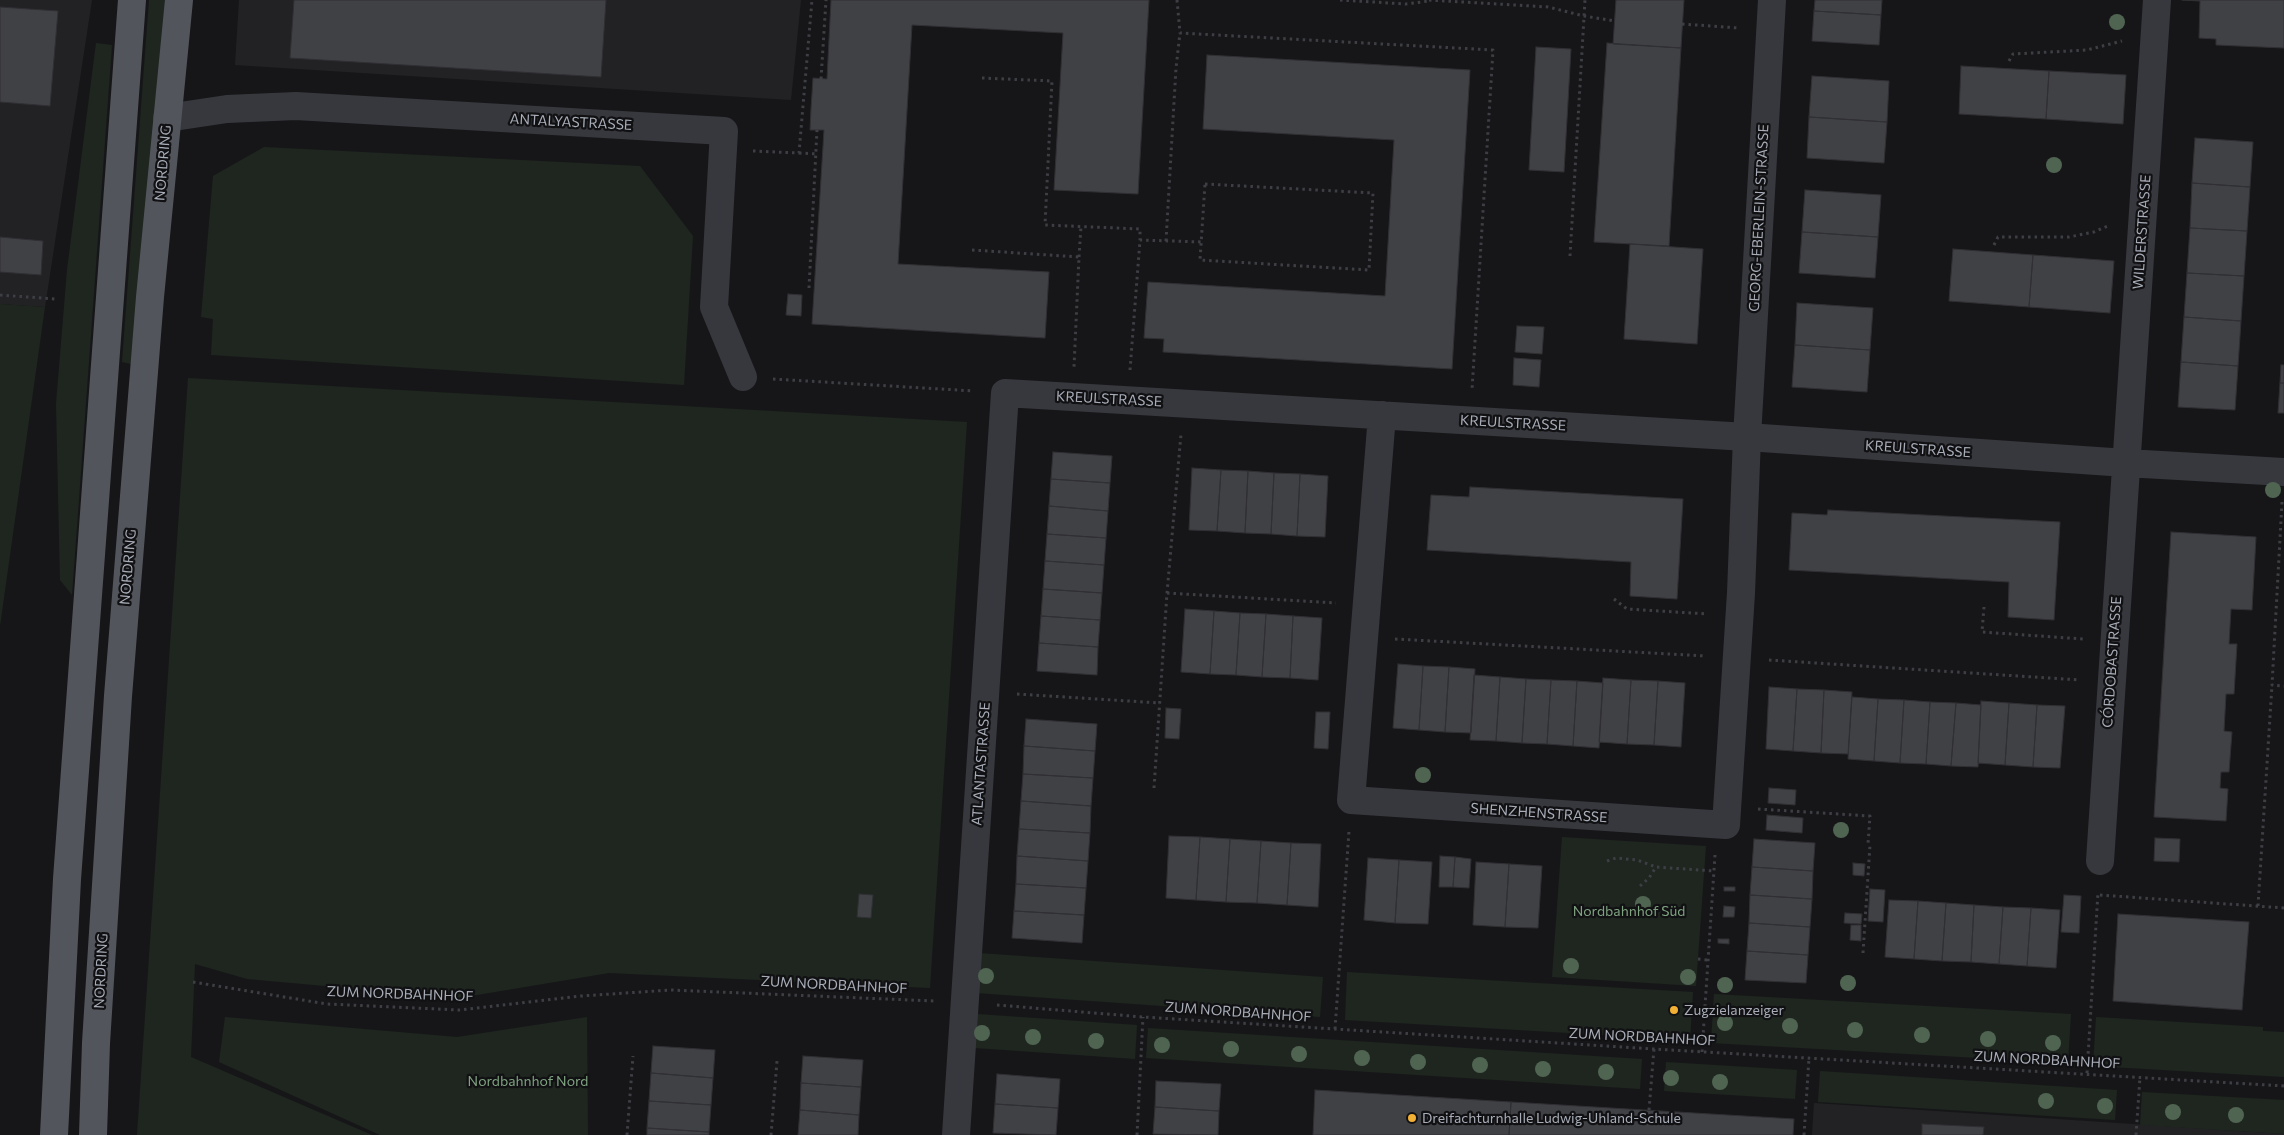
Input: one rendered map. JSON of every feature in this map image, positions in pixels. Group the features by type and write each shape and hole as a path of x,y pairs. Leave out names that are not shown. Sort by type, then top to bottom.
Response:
{"main road":[{"path":"54,1135 67,869 132,0"},
{"name":"NORDRING","path":"93,1135 96,1044 117,706 167,118 179,0"}],"street":[{"name":"GEORG-EBERLEIN-STRASSE","path":"1747,437 1772,0"},
{"name":"WILDERSTRASSE","path":"2126,464 2158,0"},
{"name":"ANTALYASTRASSE","path":"167,118 227,109 296,106 724,130 714,307 742,377"},
{"name":"KREULSTRASSE","path":"1005,393 1747,437 2126,464 2284,472"},
{"name":"ATLANTASTRASSE","path":"956,1135 1005,393"},
{"path":"1351,800 1382,415"},
{"path":"1727,816 1737,658 1747,437"},
{"name":"CÓRDOBASTRASSE","path":"2100,861 2110,682 2126,464"},
{"name":"SHENZHENSTRASSE","path":"1351,800 1727,816"}],"path":[{"path":"799,153 812,0"},
{"path":"821,79 826,0"},
{"path":"1166,240 1176,68 1180,33 1177,0"},
{"path":"1340,0 1406,4 1429,1 1548,7 1615,21"},
{"path":"1570,256 1585,0"},
{"path":"1682,24 1770,30"},
{"path":"2009,61 2013,54 2087,50 2156,29"},
{"path":"1180,33 1492,50 1471,421"},
{"path":"982,78 1052,81 1045,225 1140,229 1128,400"},
{"path":"809,288 817,130"},
{"path":"722,149 817,154"},
{"path":"1205,184 1373,193 1369,270 1200,260 1202,242 1205,184"},
{"path":"1994,245 1998,237 2069,237 2094,232 2143,212"},
{"path":"1068,397 1075,358 1081,226"},
{"path":"1140,240 1202,242"},
{"path":"972,250 1079,257"},
{"path":"0,295 55,299"},
{"path":"742,377 1005,393"},
{"path":"1154,788 1167,593 1184,404"},
{"path":"2258,906 2284,472"},
{"path":"1167,593 1366,604"},
{"path":"1614,599 1628,609 1739,615"},
{"path":"1984,607 1982,632 2113,641"},
{"path":"1364,637 2110,682"},
{"path":"2272,685 2284,686"},
{"path":"986,693 1160,703"},
{"path":"1335,1029 1351,800"},
{"path":"1702,1052 1716,845 1727,816 1870,816 1863,953"},
{"path":"1607,861 1616,858 1637,860 1656,867 1714,871"},
{"path":"2086,1073 2100,861"},
{"path":"1640,886 1649,878 1656,867"},
{"path":"2097,894 2284,908"},
{"path":"1698,959 1708,960"},
{"name":"ZUM NORDBAHNHOF","path":"193,982 327,1004 459,1010 581,996 671,990 965,1002 1144,1017 2284,1086"},
{"path":"1137,1135 1144,1017"},
{"path":"1649,1110 1654,1049"},
{"path":"627,1135 633,1056"},
{"path":"1804,1135 1809,1058"},
{"path":"771,1135 777,1061"},
{"path":"2136,1135 2140,1077"}],"shaded area":[{"path":"0,0 92,0 45,307 0,304"},
{"path":"239,0 801,0 791,100 235,65"},
{"path":"1814,1103 2284,1134 2284,1135 1812,1135"}],"green space":[{"path":"149,0 166,0 131,364 122,362"},
{"path":"96,43 112,45 72,595 60,580 56,404 67,270"},
{"path":"264,147 640,166 693,236 684,385 211,355 213,319 201,317 213,176"},
{"path":"0,304 45,307 0,626"},
{"path":"188,378 967,422 930,988 609,973 459,998 247,979 195,964 191,1057 372,1135 137,1135"},
{"name":"Nordbahnhof Süd","path":"1562,837 1706,846 1696,986 1552,977"},
{"path":"979,953 1323,977 1320,1017 976,993"},
{"path":"1347,972 1693,992 1690,1040 1345,1020"},
{"path":"1714,994 2071,1014 2068,1063 1711,1043"},
{"path":"977,1014 1137,1025 1135,1059 975,1048"},
{"name":"Nordbahnhof Nord","path":"225,1017 457,1037 587,1017 588,1135 380,1135 219,1062"},
{"path":"2096,1017 2263,1027 2263,1031 2284,1032 2284,1077 2093,1066"},
{"path":"1148,1028 1642,1059 1640,1089 1146,1058"},
{"path":"1666,1062 1797,1070 1795,1099 1664,1091"},
{"path":"1820,1071 2117,1090 2115,1120 1818,1102"},
{"path":"2142,1092 2284,1100 2284,1134 2140,1125"}],"building":[{"path":"294,0 606,0 601,77 290,58"},
{"path":"831,0 1149,0 1138,194 1054,190 1063,33 912,25 898,264 1049,272 1045,338 812,324 824,130 810,130 811,109 813,78 827,79"},
{"path":"1616,0 1684,0 1681,48 1613,44"},
{"path":"1815,0 1882,0 1881,15 1814,11"},
{"path":"2182,0 2284,0 2284,48 2216,45 2216,39 2199,38 2200,1"},
{"path":"0,7 58,11 50,106 0,102"},
{"path":"1814,11 1881,15 1879,45 1812,41"},
{"path":"1607,43 1681,48 1669,246 1594,242"},
{"path":"1536,47 1571,49 1564,172 1529,170"},
{"path":"1207,55 1470,70 1452,369 1163,352 1164,339 1144,338 1148,282 1385,296 1394,140 1203,129"},
{"path":"1961,66 2049,71 2046,119 1959,114"},
{"path":"2049,71 2126,75 2123,124 2046,119"},
{"path":"1812,76 1889,81 1887,122 1809,117"},
{"path":"1809,117 1887,122 1884,163 1807,158"},
{"path":"2195,138 2253,142 2250,187 2192,183"},
{"path":"2192,183 2250,187 2247,231 2190,228"},
{"path":"1805,190 1881,195 1878,237 1802,232"},
{"path":"2190,228 2247,231 2244,276 2187,273"},
{"path":"1802,232 1878,237 1875,278 1799,273"},
{"path":"0,237 43,241 41,275 0,272"},
{"path":"1630,244 1703,249 1697,344 1624,339"},
{"path":"1953,249 2033,255 2029,307 1949,301"},
{"path":"2033,255 2114,261 2110,313 2029,307"},
{"path":"2187,273 2244,276 2241,321 2184,317"},
{"path":"788,294 802,295 801,316 786,315"},
{"path":"1797,303 1873,308 1870,350 1795,345"},
{"path":"2184,317 2241,321 2238,366 2181,362"},
{"path":"1517,326 1544,327 1542,354 1515,352"},
{"path":"1795,345 1870,350 1867,392 1792,387"},
{"path":"1514,358 1541,360 1539,387 1513,385"},
{"path":"2181,362 2238,366 2235,410 2178,407"},
{"path":"2281,365 2284,365 2284,383 2280,383"},
{"path":"2280,383 2284,383 2284,413 2278,413"},
{"path":"1053,452 1112,456 1110,483 1051,479"},
{"path":"1192,468 1221,470 1217,531 1189,530"},
{"path":"1221,470 1248,471 1245,533 1217,531"},
{"path":"1248,471 1274,473 1271,534 1245,533"},
{"path":"1274,473 1300,474 1297,536 1271,534"},
{"path":"1300,474 1328,476 1325,537 1297,536"},
{"path":"1051,479 1110,483 1108,511 1049,506"},
{"path":"1470,487 1683,499 1677,599 1630,596 1631,562 1427,550 1431,495 1469,497"},
{"path":"1049,506 1108,511 1106,538 1047,534"},
{"path":"1828,510 2060,522 2054,620 2008,617 2009,582 1789,570 1792,513 1827,515"},
{"path":"2171,532 2256,537 2252,610 2231,609 2229,644 2237,644 2234,694 2226,694 2224,731 2232,732 2229,772 2221,772 2220,788 2228,789 2226,821 2154,817"},
{"path":"1047,534 1106,538 1104,565 1045,561"},
{"path":"1045,561 1104,565 1102,593 1043,589"},
{"path":"1043,589 1102,593 1100,620 1041,616"},
{"path":"1185,609 1214,611 1210,674 1181,672"},
{"path":"1214,611 1240,613 1236,675 1210,674"},
{"path":"1240,613 1266,614 1262,677 1236,675"},
{"path":"1266,614 1293,616 1290,678 1262,677"},
{"path":"1041,616 1100,620 1098,647 1039,643"},
{"path":"1293,616 1322,618 1318,680 1290,678"},
{"path":"1039,643 1098,647 1097,675 1037,671"},
{"path":"1398,664 1423,666 1419,730 1393,728"},
{"path":"1423,666 1449,667 1445,732 1419,730"},
{"path":"1449,667 1475,669 1471,733 1445,732"},
{"path":"1474,675 1500,677 1496,741 1470,740"},
{"path":"1500,677 1526,679 1522,743 1496,741"},
{"path":"1603,678 1631,680 1627,744 1599,742"},
{"path":"1526,679 1551,680 1547,744 1522,743"},
{"path":"1551,680 1577,681 1573,746 1547,744"},
{"path":"1631,680 1658,681 1654,745 1627,744"},
{"path":"1577,681 1603,683 1599,748 1573,746"},
{"path":"1658,681 1685,683 1681,747 1654,745"},
{"path":"1769,687 1797,689 1793,751 1766,749"},
{"path":"1797,689 1824,690 1821,753 1793,751"},
{"path":"1824,690 1852,692 1848,754 1821,753"},
{"path":"1852,697 1878,699 1874,761 1848,759"},
{"path":"1878,699 1904,700 1900,763 1874,761"},
{"path":"1904,700 1930,702 1926,764 1900,763"},
{"path":"1981,701 2009,703 2005,765 1978,763"},
{"path":"1930,702 1956,703 1951,766 1926,764"},
{"path":"1956,703 1981,705 1978,767 1951,766"},
{"path":"2009,703 2037,705 2033,767 2005,765"},
{"path":"2037,705 2065,706 2060,768 2033,767"},
{"path":"1166,708 1181,709 1179,739 1165,738"},
{"path":"1316,712 1330,712 1328,749 1314,748"},
{"path":"1026,719 1097,724 1095,751 1024,746"},
{"path":"1024,746 1095,751 1093,778 1023,774"},
{"path":"1023,774 1093,778 1091,806 1021,801"},
{"path":"1769,788 1796,790 1795,805 1768,803"},
{"path":"1021,801 1091,806 1090,833 1019,829"},
{"path":"1767,815 1803,818 1802,833 1766,830"},
{"path":"1019,829 1090,833 1088,861 1017,856"},
{"path":"1169,836 1200,837 1196,900 1166,898"},
{"path":"1200,837 1230,839 1226,902 1196,900"},
{"path":"2155,838 2180,839 2179,862 2154,861"},
{"path":"1230,839 1261,841 1257,903 1226,902"},
{"path":"1754,839 1815,843 1813,871 1752,867"},
{"path":"1261,841 1291,843 1287,905 1257,903"},
{"path":"1291,843 1321,844 1318,907 1287,905"},
{"path":"1017,856 1088,861 1086,888 1016,884"},
{"path":"1440,856 1455,857 1453,887 1439,887"},
{"path":"1455,857 1471,859 1469,888 1453,887"},
{"path":"1368,858 1399,860 1395,923 1364,920"},
{"path":"1399,860 1432,862 1428,924 1395,923"},
{"path":"1476,862 1509,864 1505,927 1473,925"},
{"path":"1853,863 1865,864 1864,876 1853,875"},
{"path":"1509,864 1542,866 1538,928 1505,927"},
{"path":"1752,867 1813,871 1812,899 1750,895"},
{"path":"1016,884 1086,888 1084,915 1014,911"},
{"path":"1724,887 1735,887 1735,891 1724,891"},
{"path":"1870,889 1885,890 1883,922 1868,921"},
{"path":"859,894 873,895 871,918 857,917"},
{"path":"1750,895 1812,899 1810,927 1749,923"},
{"path":"2064,895 2081,896 2079,933 2061,932"},
{"path":"1889,900 1918,901 1914,959 1885,957"},
{"path":"1918,901 1946,903 1942,961 1914,959"},
{"path":"1946,903 1974,905 1971,962 1942,961"},
{"path":"1974,905 2003,907 1999,964 1971,962"},
{"path":"1724,906 1735,907 1734,917 1723,917"},
{"path":"2003,907 2031,908 2027,966 1999,964"},
{"path":"2031,908 2060,910 2056,968 2027,966"},
{"path":"1014,911 1084,915 1082,943 1012,938"},
{"path":"1845,913 1862,914 1861,924 1844,923"},
{"path":"2118,914 2249,922 2242,1010 2113,1001"},
{"path":"1749,923 1810,927 1808,955 1747,951"},
{"path":"1851,925 1861,925 1861,941 1850,940"},
{"path":"1718,939 1729,939 1729,944 1718,943"},
{"path":"1747,951 1808,955 1806,983 1745,980"},
{"path":"653,1046 715,1050 713,1078 651,1073"},
{"path":"803,1056 863,1060 861,1087 801,1083"},
{"path":"651,1073 713,1078 711,1105 649,1101"},
{"path":"997,1074 1060,1079 1058,1108 995,1104"},
{"path":"1156,1081 1221,1084 1219,1111 1155,1107"},
{"path":"801,1083 861,1087 859,1115 800,1110"},
{"name":"Dreifachturnhalle Ludwig-Uhland-Schule","path":"1315,1090 1511,1102 1509,1135 1313,1135"},
{"path":"649,1101 711,1105 709,1132 647,1128"},
{"path":"1511,1102 1794,1119 1793,1135 1509,1135"},
{"path":"995,1104 1058,1108 1056,1135 993,1133"},
{"path":"1155,1107 1219,1111 1218,1135 1153,1134"},
{"path":"800,1110 859,1115 858,1135 798,1135"},
{"path":"1922,1124 1984,1127 1983,1135 1922,1135"},
{"path":"647,1128 709,1132 709,1135 647,1135"}],"place":[{"name":"Zugzielanzeiger","path":"1674,1010"},
{"name":"Dreifachturnhalle Ludwig-Uhland-Schule","path":"1412,1118"}]}
